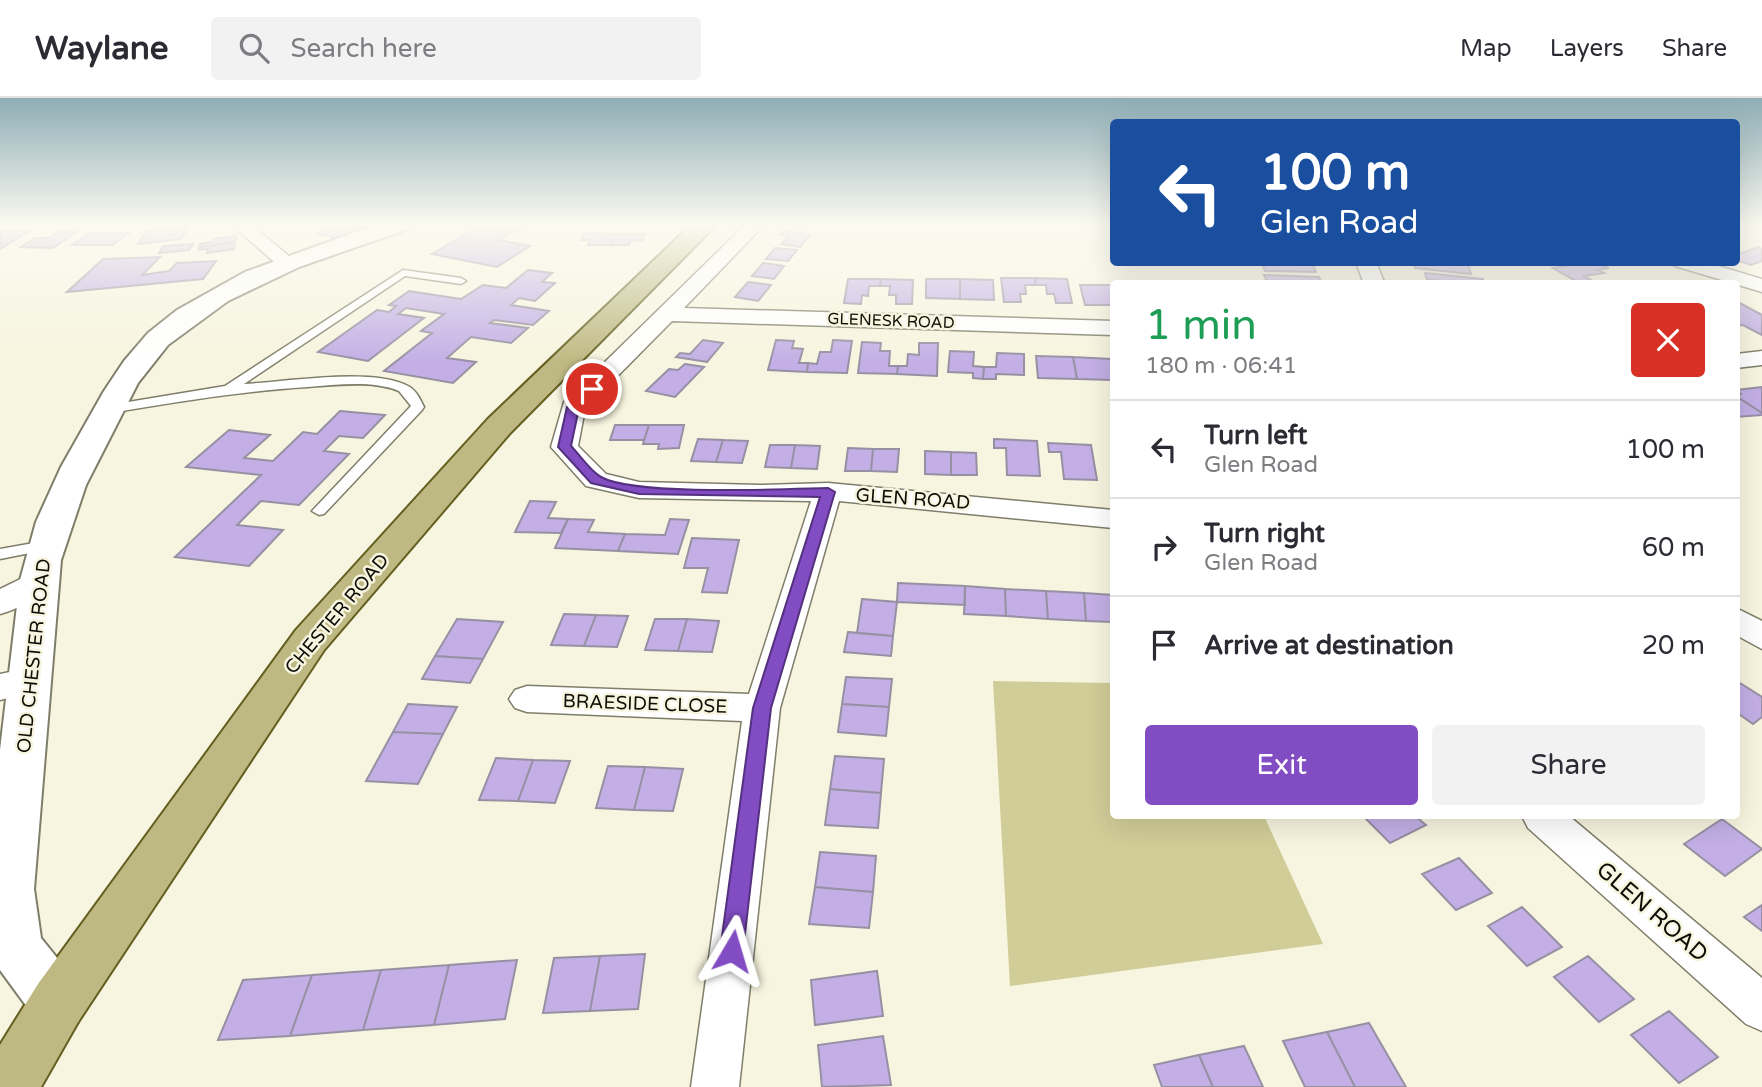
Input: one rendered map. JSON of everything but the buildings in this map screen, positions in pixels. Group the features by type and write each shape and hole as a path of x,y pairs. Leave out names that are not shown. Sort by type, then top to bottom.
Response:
{"main road":[{"name":"OLD CHESTER ROAD","path":"58,1003 16,947 7,854 15,684 42,563 72,473 134,366 168,332 204,305 269,271"},
{"name":"CHESTER ROAD","path":"8,1087 58,1003 310,640 499,426 657,271"}],"street":[{"name":"GLEN ROAD","path":"710,271 573,407 564,447 596,480 639,490 760,494 828,492 1031,509 1110,519"},
{"path":"1713,271 1762,286"},
{"name":"GLENESK ROAD","path":"669,314 1110,328"},
{"path":"1740,360 1762,358"},
{"path":"715,1087 762,708 828,492"},
{"path":"0,603 42,563"},
{"name":"BRAESIDE CLOSE","path":"527,699 762,708"},
{"name":"GLEN ROAD","path":"1545,819 1762,1008"}],"lane":[{"path":"229,389 403,273 461,281"},
{"path":"110,409 229,389 372,382 401,387 412,395 418,407 319,511"},
{"path":"0,554 42,563"}],"shaded area":[{"path":"993,681 1110,683 1110,819 1265,819 1323,944 1010,986"}],"route":[{"path":"592,389 573,407 564,447 596,480 639,490 760,494 828,492 762,708 732,951"}]}
